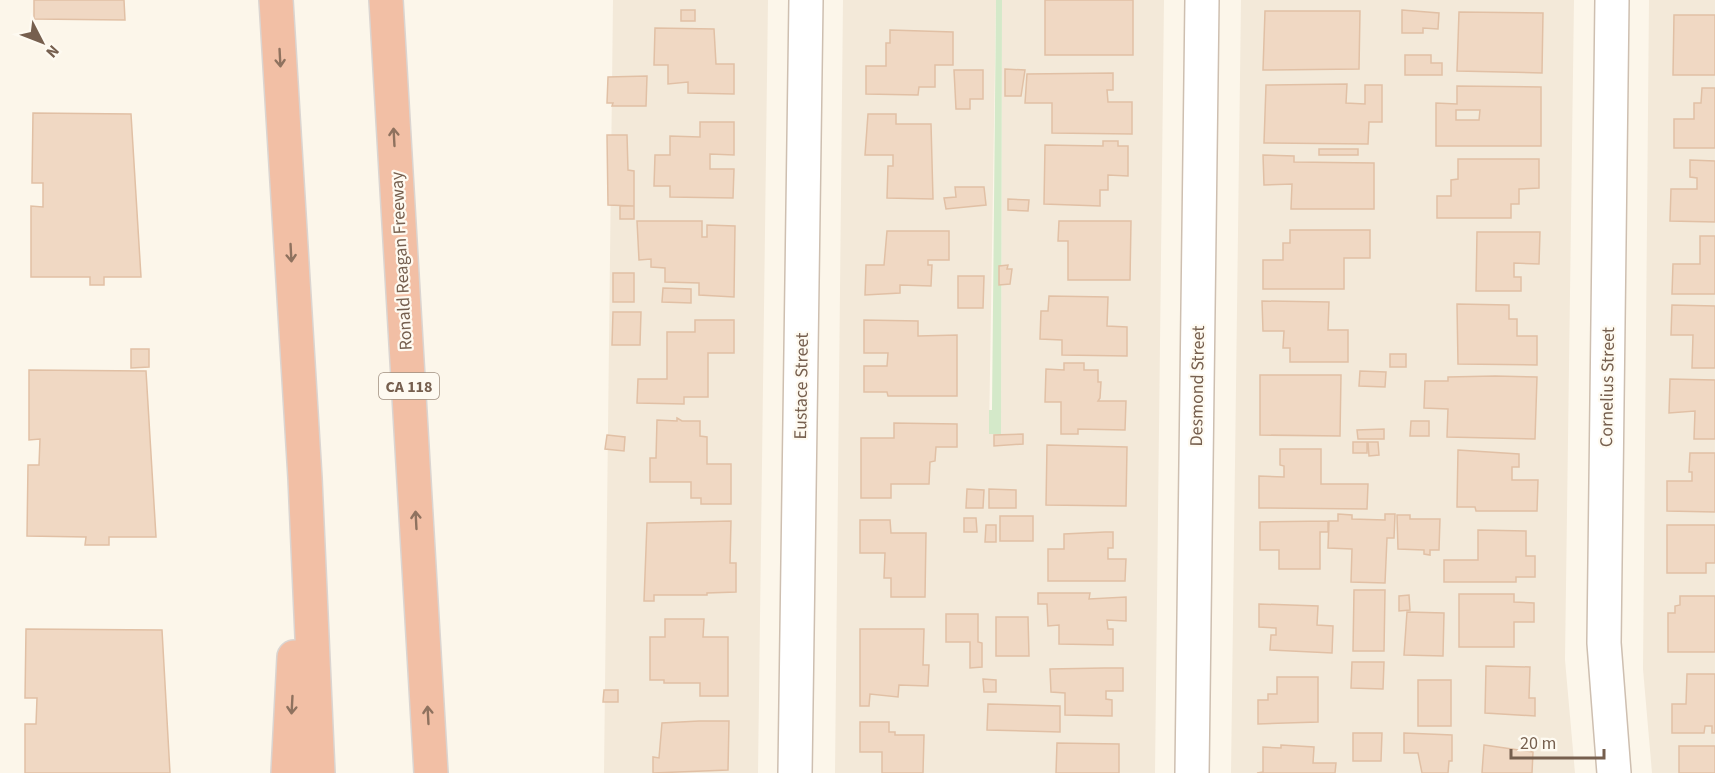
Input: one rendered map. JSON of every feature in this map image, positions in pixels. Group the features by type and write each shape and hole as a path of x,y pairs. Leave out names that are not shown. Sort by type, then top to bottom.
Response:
{"highway":[{"path":"276,0 305,478 318,773"},
{"name":"Ronald Reagan Freeway","path":"386,0 431,773"},
{"path":"288,773 305,478"}],"street":[{"name":"Eustace Street","path":"795,773 806,0"},
{"name":"Desmond Street","path":"1192,773 1202,0"},
{"name":"Cornelius Street","path":"1612,0 1604,643 1614,773"}],"shaded area":[{"path":"613,0 768,0 758,773 604,773"},
{"path":"843,0 996,0 989,434 1001,433 1002,0 1164,0 1155,773 835,773"},
{"path":"1241,0 1574,0 1565,660 1575,773 1231,773"},
{"path":"1649,0 1715,0 1715,773 1652,773 1643,669"}],"green space":[{"path":"996,0 1002,0 1001,434 989,434 989,410 992,410"}],"building":[{"path":"34,0 124,0 125,20 34,19"},
{"path":"1045,0 1133,0 1133,55 1045,55"},
{"path":"681,10 695,10 695,21 681,21"},
{"path":"1402,10 1439,13 1438,29 1423,28 1423,33 1402,33"},
{"path":"1265,11 1360,11 1359,69 1263,70"},
{"path":"1459,12 1543,13 1542,73 1457,71"},
{"path":"1674,15 1715,15 1715,75 1673,75"},
{"path":"655,28 714,29 716,64 734,64 734,94 688,93 688,82 668,84 668,65 654,65"},
{"path":"890,30 953,32 953,65 935,65 935,87 919,87 918,95 866,94 866,66 886,66 886,43 890,43"},
{"path":"1405,55 1431,55 1431,63 1442,63 1442,75 1405,75"},
{"path":"1005,69 1025,70 1021,96 1005,96"},
{"path":"954,70 983,70 983,99 970,99 970,109 956,109"},
{"path":"1113,73 1113,90 1107,90 1108,102 1132,102 1132,134 1052,133 1052,103 1025,103 1027,74"},
{"path":"647,76 646,106 612,106 613,103 607,103 608,77"},
{"path":"1347,84 1346,103 1365,104 1365,85 1382,85 1382,122 1369,122 1368,144 1264,143 1266,85"},
{"path":"1457,86 1541,87 1541,146 1436,146 1436,103 1457,104","holes":["1456,110 1480,110 1479,120 1456,120"]},
{"path":"1702,88 1715,88 1715,148 1674,148 1674,119 1694,119 1694,103 1701,103"},
{"path":"33,113 131,114 141,277 104,277 104,285 90,285 90,277 31,277 31,206 43,207 43,183 32,183"},
{"path":"868,114 896,114 896,124 931,124 933,199 887,198 888,166 893,166 893,155 865,155"},
{"path":"700,122 734,122 734,155 710,154 710,169 734,169 733,198 670,197 670,186 654,186 655,155 670,155 670,136 700,137"},
{"path":"607,135 627,135 628,170 634,171 634,206 608,205"},
{"path":"1103,141 1118,141 1118,146 1128,146 1128,176 1108,175 1108,190 1100,190 1100,206 1044,204 1045,145 1103,146"},
{"path":"1319,149 1358,149 1358,155 1319,155"},
{"path":"1263,155 1294,156 1294,162 1374,163 1374,209 1291,209 1292,184 1264,185"},
{"path":"1458,159 1539,159 1539,188 1519,189 1519,204 1511,204 1511,218 1437,218 1437,196 1451,196 1451,180 1458,179"},
{"path":"1690,160 1715,161 1715,222 1670,221 1671,189 1697,189 1697,178 1690,177"},
{"path":"955,187 984,187 986,205 946,209 944,198 956,197"},
{"path":"1008,199 1029,200 1028,211 1008,210"},
{"path":"620,206 634,206 634,219 620,219"},
{"path":"637,221 702,221 702,237 707,237 707,225 735,226 734,297 699,295 699,283 665,282 665,268 651,267 651,259 639,260"},
{"path":"1059,221 1131,221 1130,280 1068,280 1068,241 1058,241"},
{"path":"1290,230 1370,230 1370,258 1344,258 1344,289 1263,289 1263,260 1283,260 1283,243 1290,243"},
{"path":"887,231 949,231 949,260 928,260 928,265 932,265 931,286 900,285 900,293 865,295 866,265 884,265"},
{"path":"1477,232 1540,232 1539,264 1514,263 1514,277 1521,277 1521,291 1476,291"},
{"path":"1700,236 1715,236 1715,294 1672,294 1673,264 1700,264"},
{"path":"1008,265 1007,269 1012,269 1010,284 999,285 999,266"},
{"path":"613,273 634,273 634,302 613,302"},
{"path":"958,276 984,276 983,308 958,308"},
{"path":"663,288 691,289 691,303 662,302"},
{"path":"1049,296 1108,297 1107,326 1127,327 1127,356 1062,355 1062,340 1040,339 1041,311 1048,311"},
{"path":"1262,301 1329,302 1328,330 1348,330 1348,362 1290,362 1290,348 1283,348 1284,331 1263,331"},
{"path":"1457,304 1509,305 1509,319 1517,319 1517,336 1537,336 1537,365 1458,364"},
{"path":"1672,305 1715,306 1715,368 1692,368 1693,335 1671,335"},
{"path":"613,312 641,312 640,345 612,345"},
{"path":"695,320 734,320 734,353 708,353 708,397 684,397 684,404 637,403 638,379 667,379 667,332 695,332"},
{"path":"864,320 918,321 918,336 957,335 957,396 888,396 887,392 864,392 864,366 887,366 888,353 864,353"},
{"path":"131,349 149,349 149,367 131,368"},
{"path":"1390,354 1406,354 1406,367 1390,367"},
{"path":"1064,363 1084,363 1084,370 1098,370 1098,382 1101,382 1098,401 1126,401 1125,430 1078,429 1078,434 1061,434 1061,402 1045,402 1046,369 1064,370"},
{"path":"29,370 146,371 156,537 109,537 109,545 85,545 86,537 27,536 28,465 39,465 40,439 29,440"},
{"path":"1360,371 1386,372 1385,387 1359,386"},
{"path":"1260,375 1341,375 1340,436 1260,435"},
{"path":"1448,377 1537,377 1535,439 1447,437 1448,409 1424,408 1425,381 1448,381"},
{"path":"1670,379 1715,380 1715,439 1694,439 1695,411 1669,413"},
{"path":"677,418 682,421 700,421 700,436 707,437 707,464 731,464 731,504 701,504 701,498 691,498 691,482 650,482 650,458 656,458 657,420 677,421"},
{"path":"1411,421 1429,421 1429,436 1410,436"},
{"path":"894,423 957,424 957,447 936,447 935,461 930,462 929,484 891,484 891,498 861,498 861,438 894,438"},
{"path":"1384,429 1384,439 1358,439 1357,430"},
{"path":"1023,434 1023,444 994,446 994,435"},
{"path":"607,435 625,437 624,451 605,449"},
{"path":"1353,442 1367,442 1367,453 1353,453"},
{"path":"1368,442 1378,442 1379,455 1369,456"},
{"path":"1047,445 1127,447 1126,506 1046,505"},
{"path":"1280,449 1321,449 1321,484 1368,484 1367,509 1259,508 1259,476 1284,477 1284,466 1280,465"},
{"path":"1458,450 1519,454 1519,467 1512,467 1512,480 1538,480 1537,511 1476,511 1475,507 1457,507"},
{"path":"1690,453 1715,453 1715,512 1667,511 1667,481 1692,481 1692,472 1689,472"},
{"path":"967,489 984,490 983,508 966,508"},
{"path":"989,489 1016,490 1016,508 989,508"},
{"path":"1338,514 1352,515 1352,519 1385,520 1385,514 1395,514 1394,538 1387,538 1385,583 1351,582 1352,549 1328,548 1329,521 1338,521"},
{"path":"1397,515 1410,515 1410,519 1440,519 1439,550 1430,550 1430,555 1424,554 1424,550 1398,549"},
{"path":"1000,516 1033,516 1033,541 1000,541"},
{"path":"964,518 976,518 977,532 964,532"},
{"path":"860,520 890,520 891,533 926,533 925,597 891,597 891,578 884,578 885,553 860,553"},
{"path":"731,521 730,563 736,563 736,592 707,593 707,595 654,595 654,601 644,601 647,523"},
{"path":"1328,521 1328,532 1320,532 1320,569 1279,569 1279,550 1260,550 1260,522"},
{"path":"986,525 996,525 996,542 985,542"},
{"path":"1667,525 1715,525 1715,563 1706,563 1706,573 1667,573"},
{"path":"1478,530 1526,531 1526,556 1535,556 1535,577 1516,577 1516,582 1444,582 1444,560 1478,560"},
{"path":"1113,532 1113,548 1108,548 1108,559 1126,559 1125,581 1048,581 1048,549 1064,549 1064,534"},
{"path":"1354,590 1385,590 1384,651 1353,651"},
{"path":"1038,593 1090,593 1089,599 1126,597 1126,621 1107,620 1108,629 1113,629 1113,645 1059,644 1059,625 1048,626 1047,604 1038,604"},
{"path":"1459,594 1514,594 1514,602 1534,603 1534,622 1514,622 1514,647 1459,647"},
{"path":"1409,595 1410,610 1399,611 1399,596"},
{"path":"1680,596 1715,596 1715,652 1668,652 1668,613 1675,613 1675,606 1680,605"},
{"path":"1259,604 1318,606 1317,625 1333,626 1332,653 1270,650 1271,635 1276,635 1276,628 1259,627"},
{"path":"1407,612 1444,613 1443,656 1404,655"},
{"path":"946,614 978,614 978,642 982,643 982,667 970,668 970,642 946,642"},
{"path":"996,617 1028,617 1029,656 996,656"},
{"path":"665,619 704,619 703,637 728,637 728,696 700,696 700,683 664,683 664,680 650,680 650,637 665,637"},
{"path":"26,629 162,630 170,773 25,773 25,724 36,724 37,698 25,698"},
{"path":"860,629 924,629 923,665 929,665 928,686 899,685 898,697 870,694 869,706 860,706"},
{"path":"1352,662 1384,662 1383,689 1351,688"},
{"path":"1486,666 1530,667 1529,698 1535,698 1535,716 1485,713"},
{"path":"1123,668 1123,691 1106,691 1106,699 1112,700 1112,716 1065,715 1065,693 1051,692 1050,669"},
{"path":"1687,674 1715,674 1715,733 1712,733 1712,726 1705,726 1704,733 1672,733 1672,704 1686,704"},
{"path":"1277,677 1318,677 1318,722 1258,724 1258,700 1268,700 1268,694 1277,694"},
{"path":"983,679 996,680 996,692 984,692"},
{"path":"1418,680 1451,680 1451,726 1418,726"},
{"path":"604,690 618,690 618,702 603,702"},
{"path":"988,704 1060,706 1060,732 987,730"},
{"path":"729,721 728,770 653,773 653,757 659,758 662,723"},
{"path":"860,722 889,722 889,732 895,732 895,735 924,735 923,773 882,773 882,752 860,752"},
{"path":"1353,733 1382,733 1381,761 1353,761"},
{"path":"1404,733 1452,735 1452,761 1449,761 1448,773 1422,773 1418,753 1404,753"},
{"path":"1057,743 1119,744 1119,773 1056,773"},
{"path":"1281,745 1314,747 1313,763 1336,763 1335,773 1257,773 1263,772 1263,747 1281,748"},
{"path":"1484,745 1533,752 1532,773 1482,773"},
{"path":"1679,746 1715,746 1715,773 1679,773"}]}
